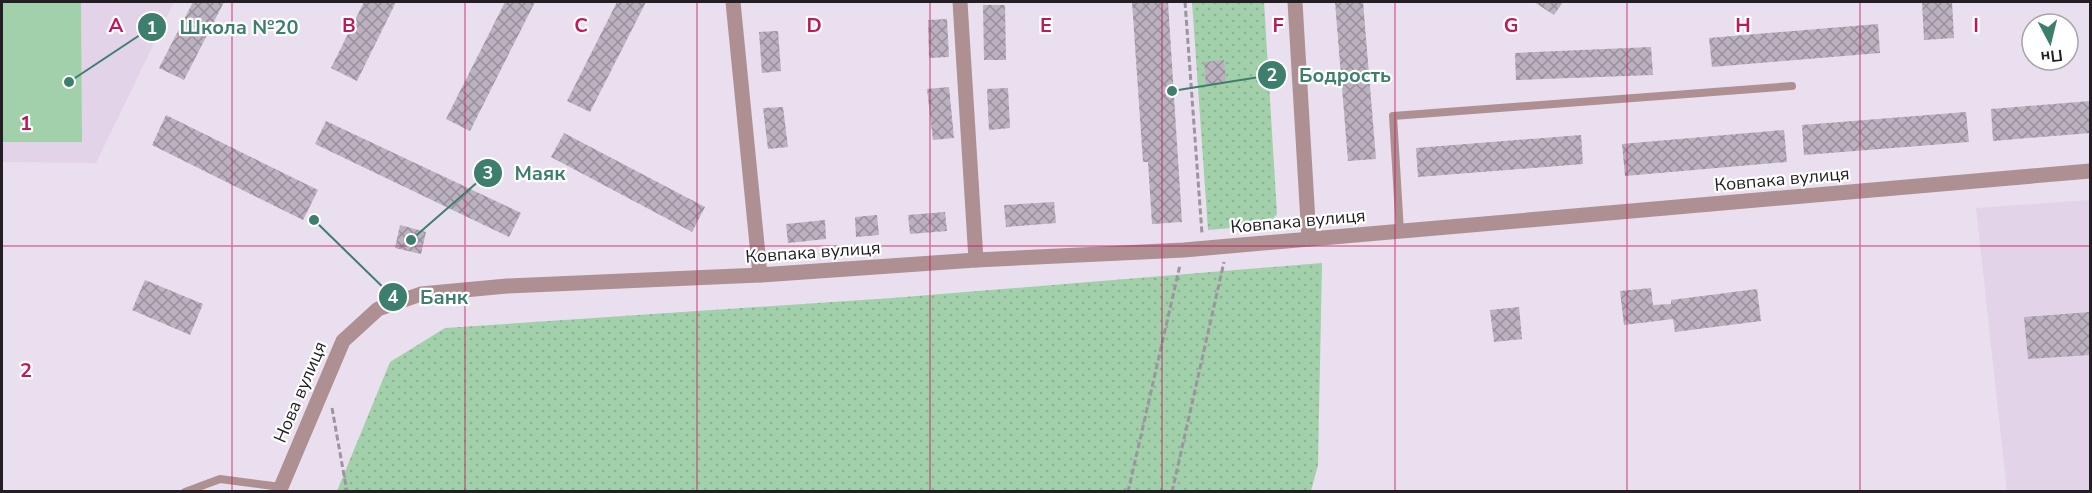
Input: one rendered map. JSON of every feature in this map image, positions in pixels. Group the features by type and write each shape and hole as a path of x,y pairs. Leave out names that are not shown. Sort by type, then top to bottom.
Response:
{"street":[{"path":"734,2 760,276"},
{"path":"960,2 976,260"},
{"path":"1295,2 1309,238"},
{"name":"Ковпака вулиця","path":"507,286 760,276 976,260 1184,250 2091,171"},
{"name":"Нова вулиця","path":"280,489 343,341 378,309 421,294 507,286"}],"lane":[{"path":"1400,232 1393,116 1792,86"},
{"path":"185,492 220,478 280,489"}],"path":[{"path":"1185,2 1203,248"},
{"path":"1172,492 1227,246"},
{"path":"1128,492 1184,250"},
{"path":"327,379 347,492"}],"shaded area":[{"path":"2,2 174,2 96,163 2,162"},
{"path":"2090,200 2090,491 2007,491 1976,208"}],"green space":[{"path":"2,2 81,2 82,142 2,142"},
{"path":"1192,2 1264,2 1277,214 1268,225 1208,230"},
{"path":"1322,263 1318,465 1311,491 337,491 390,362 445,328 892,298"}],"building":[{"path":"193,2 224,2 184,80 159,68"},
{"path":"364,2 396,2 357,81 331,68"},
{"path":"505,2 535,2 470,131 446,119"},
{"path":"617,2 646,2 590,112 567,101"},
{"path":"1132,2 1168,2 1182,222 1152,224 1148,162 1143,162"},
{"path":"1335,2 1363,2 1376,159 1348,161"},
{"path":"1534,2 1563,2 1554,15"},
{"path":"1922,2 1952,2 1954,38 1924,40"},
{"path":"983,5 1005,5 1006,60 984,60"},
{"path":"947,19 949,57 929,58 928,20"},
{"path":"1878,24 1880,53 1712,67 1709,38"},
{"path":"778,31 781,71 762,73 759,32"},
{"path":"1651,47 1653,75 1516,80 1515,53"},
{"path":"1224,60 1226,83 1206,85 1204,62"},
{"path":"949,87 954,138 933,140 927,89"},
{"path":"1008,88 1010,128 989,130 987,89"},
{"path":"2090,101 2090,133 1993,141 1991,109"},
{"path":"783,107 788,147 768,149 763,108"},
{"path":"1966,112 1969,142 1804,155 1802,125"},
{"path":"166,115 318,190 303,220 152,145"},
{"path":"326,121 521,213 509,237 315,144"},
{"path":"1784,130 1787,162 1625,176 1622,144"},
{"path":"564,133 705,207 692,232 551,157"},
{"path":"1581,135 1583,164 1418,177 1416,148"},
{"path":"1054,202 1056,223 1006,227 1004,205"},
{"path":"945,212 947,231 910,234 908,215"},
{"path":"877,215 879,235 856,237 855,217"},
{"path":"825,220 826,239 788,243 786,224"},
{"path":"400,225 426,232 421,254 395,248"},
{"path":"145,280 203,304 190,335 132,310"},
{"path":"1651,288 1653,305 1671,304 1671,300 1757,289 1761,321 1675,332 1673,319 1624,325 1620,291"},
{"path":"1519,307 1522,339 1494,342 1490,310"},
{"path":"2090,312 2090,355 2028,359 2024,317"}],"place":[{"name":"Школа №20","path":"69,82"},
{"name":"Бодрость","path":"1172,91"},
{"name":"Банк","path":"314,220"},
{"name":"Маяк","path":"411,240"}]}
